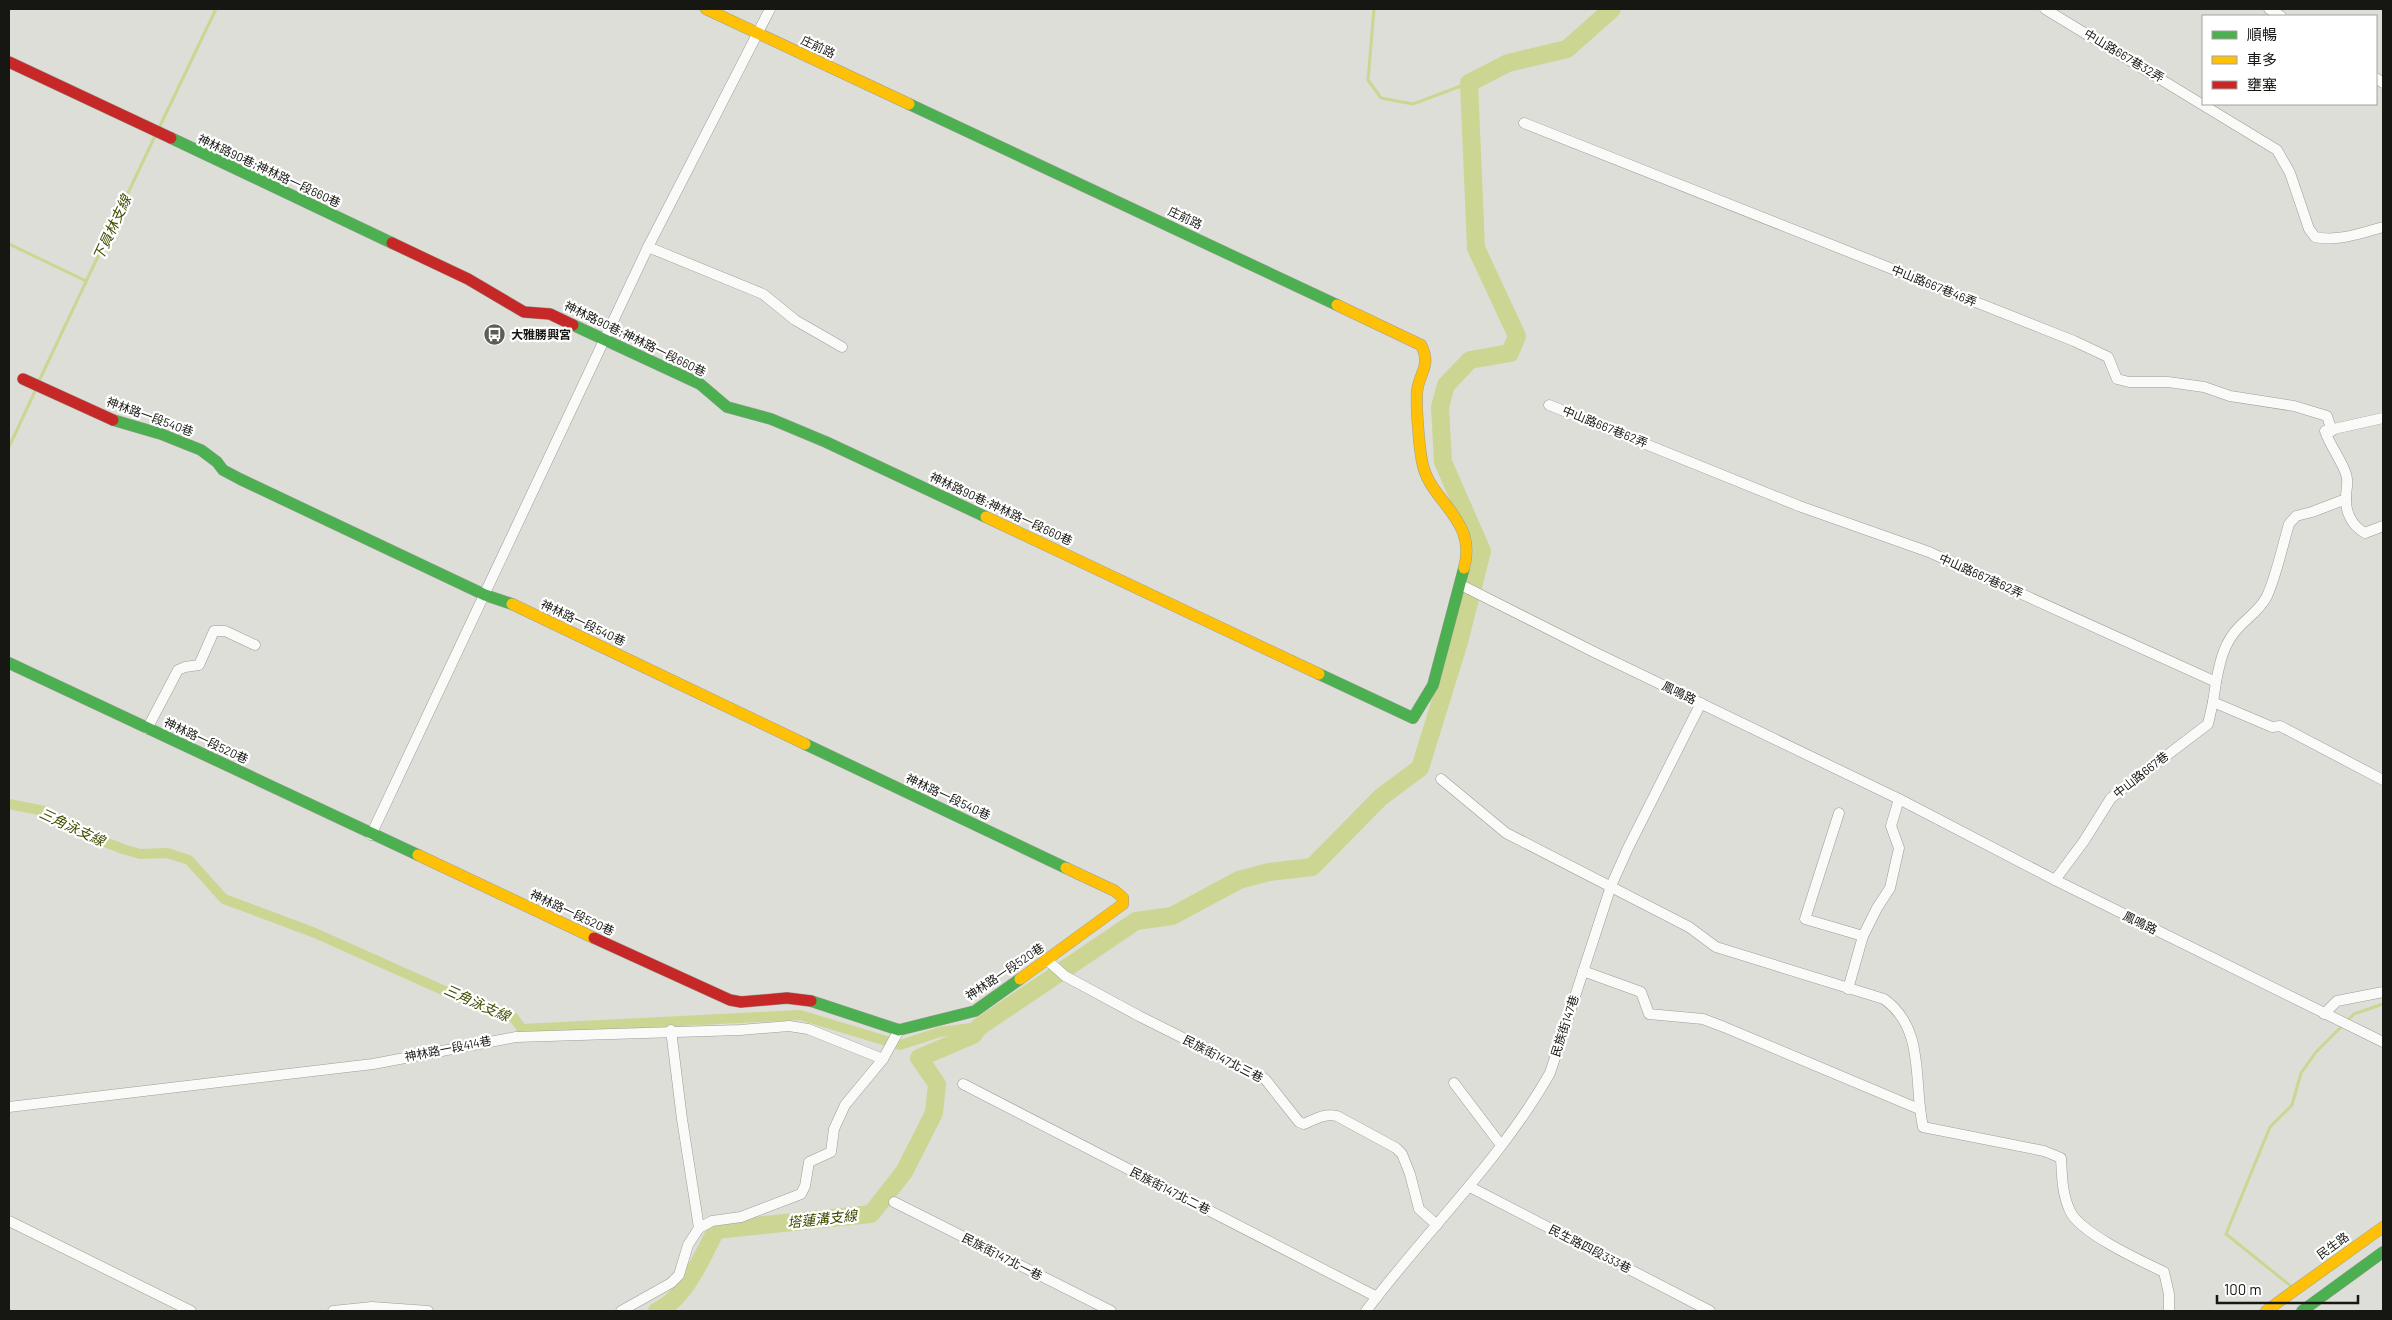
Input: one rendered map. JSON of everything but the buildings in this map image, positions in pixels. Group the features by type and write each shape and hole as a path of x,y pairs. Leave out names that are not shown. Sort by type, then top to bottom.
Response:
{"street":[{"name":"庄前路","path":"706,9 1421,345 1426,355 1426,364 1417,392 1422,463 1428,477 1465,533 1467,558 1432,685 1413,718"},
{"path":"371,835 648,247 770,9"},
{"name":"中山路667巷32弄","path":"2045,9 2202,105"},
{"name":"神林路90巷;神林路一段660巷","path":"9,62 468,279 524,312 550,314 700,384 727,407 771,419 826,442 1413,718"},
{"name":"中山路667巷32弄","path":"2202,105 2276,150 2290,173 2309,229 2315,237 2351,235 2383,227"},
{"name":"中山路667巷46弄","path":"1524,123 2074,341 2108,356 2117,378 2129,382 2168,382 2204,387 2230,396 2294,406 2327,416 2328,431"},
{"path":"648,247 762,294 795,320 842,347"},
{"name":"神林路一段540巷","path":"23,379 116,421 161,434 201,450 224,470 240,479 484,595 506,601 1115,891 1123,898 1123,904"},
{"name":"中山路667巷62弄","path":"1549,405 1799,506 1928,552 2216,682"},
{"path":"2383,418 2328,431 2346,471 2348,481 2346,498 2355,528 2365,533 2383,526"},
{"path":"2346,498 2312,512 2296,516 2289,524 2266,597 2253,615 2239,627 2228,641 2222,654 2214,702 2272,727 2280,726 2383,780"},
{"name":"鳳鳴路","path":"1461,585 1899,799 2055,880 2383,1042"},
{"path":"147,729 178,670 199,665 214,631 226,632 255,645"},
{"name":"神林路一段520巷","path":"9,663 371,835 711,993 739,1002 768,998 801,998 835,1006 889,1028 899,1030 976,1011 1123,904"},
{"name":"中山路667巷","path":"2055,880 2084,841 2111,798 2208,724 2214,702"},
{"name":"民族街147巷","path":"1366,1311 1470,1187 1536,1098 1550,1073 1611,886 1628,848 1701,703"},
{"path":"1441,779 1506,833 1689,928 1716,947 1884,999 1894,1006 1904,1019 1914,1045 1919,1109 1923,1127 2044,1151 2061,1158 2063,1190 2071,1213 2086,1228 2119,1249 2164,1272 2169,1294 2168,1311"},
{"path":"1848,989 1863,936 1877,908 1890,888 1899,848 1891,826 1899,799"},
{"path":"1839,813 1805,919 1863,936"},
{"name":"民族街147北三巷","path":"1047,960 1065,976 1138,1016 1265,1079 1299,1122 1304,1124 1320,1117 1337,1116 1396,1148 1402,1154 1410,1174 1419,1209 1437,1225"},
{"path":"1583,971 1641,992 1649,1014 1703,1019 1919,1109"},
{"path":"2324,1014 2337,1001 2383,992"},
{"name":"神林路一段414巷","path":"9,1107 373,1064 516,1037 672,1030 740,1030 789,1026 808,1029 883,1059"},
{"path":"672,1030 682,1118 699,1228"},
{"path":"622,1311 671,1284 678,1275 688,1246 699,1228 712,1221 741,1217 801,1194 805,1186 809,1162 831,1152 834,1129 845,1106 883,1059 899,1030"},
{"path":"1454,1082 1501,1145"},
{"name":"民族街147北二巷","path":"964,1084 1377,1297"},
{"name":"民生路四段333巷","path":"1470,1187 1710,1311"},
{"name":"民族街147北一巷","path":"894,1202 1110,1311"},
{"path":"9,1221 191,1311"},
{"name":"民生路","path":"2266,1311 2383,1227"},
{"path":"2302,1311 2383,1252"},
{"path":"333,1311 372,1307 428,1311"}],"waterway":[{"name":"下員林支線","path":"159,128 216,9"},
{"path":"1374,9 1368,80 1381,98 1413,104 1469,83"},
{"name":"塔蓮溝支線","path":"657,1311 667,1305 684,1287 699,1264 716,1230 871,1214 904,1172 934,1113 937,1084 919,1058 973,1035 979,1027 1136,921 1172,916 1239,880 1269,872 1312,867 1381,797 1420,768 1459,642 1482,551 1443,462 1440,407 1446,385 1470,360 1510,353 1517,336 1476,248 1469,83 1508,63 1567,49 1612,9"},
{"name":"下員林支線","path":"38,383 155,136"},
{"path":"9,244 86,281"},
{"name":"下員林支線","path":"9,447 36,389"},
{"name":"三角泳支線","path":"9,804 44,811 89,836 123,849 140,854 167,853 189,860 224,899 315,933 456,996 514,1018 522,1029 800,1015 900,1045 940,1032 979,1027"},
{"path":"2292,1287 2226,1234 2270,1127 2292,1105 2301,1073 2316,1052 2354,1014 2383,1004"}],"traffic: fast":[{"path":"909,104 1337,305"},
{"path":"171,138 392,243"},
{"path":"573,325 700,384 727,407 771,419 826,442 986,517"},
{"path":"113,420 161,434 201,450 217,462 223,470 240,479 485,595 512,604"},
{"path":"1319,674 1413,718 1433,685 1464,568"},
{"path":"9,663 418,855"},
{"path":"805,744 1066,868"},
{"path":"811,1001 899,1030 975,1011 1020,979"},
{"path":"2302,1311 2383,1252"}],"traffic: slow":[{"path":"706,9 909,104"},
{"path":"1337,305 1421,345 1425,364 1418,385 1417,416 1422,461 1426,475 1433,488 1458,523 1464,536 1466,551 1464,568"},
{"path":"986,517 1319,674"},
{"path":"512,604 805,744"},
{"path":"418,855 594,938"},
{"path":"1020,979 1123,904 1123,898 1115,891 1066,868"},
{"path":"2266,1311 2383,1227"}],"traffic: jam":[{"path":"9,62 171,138"},
{"path":"392,243 468,279 524,312 550,314 573,325"},
{"path":"23,379 113,420"},
{"path":"594,938 730,1000 741,1002 787,998 811,1001"}],"place":[{"name":"大雅勝興宮","path":"495,335"}]}
